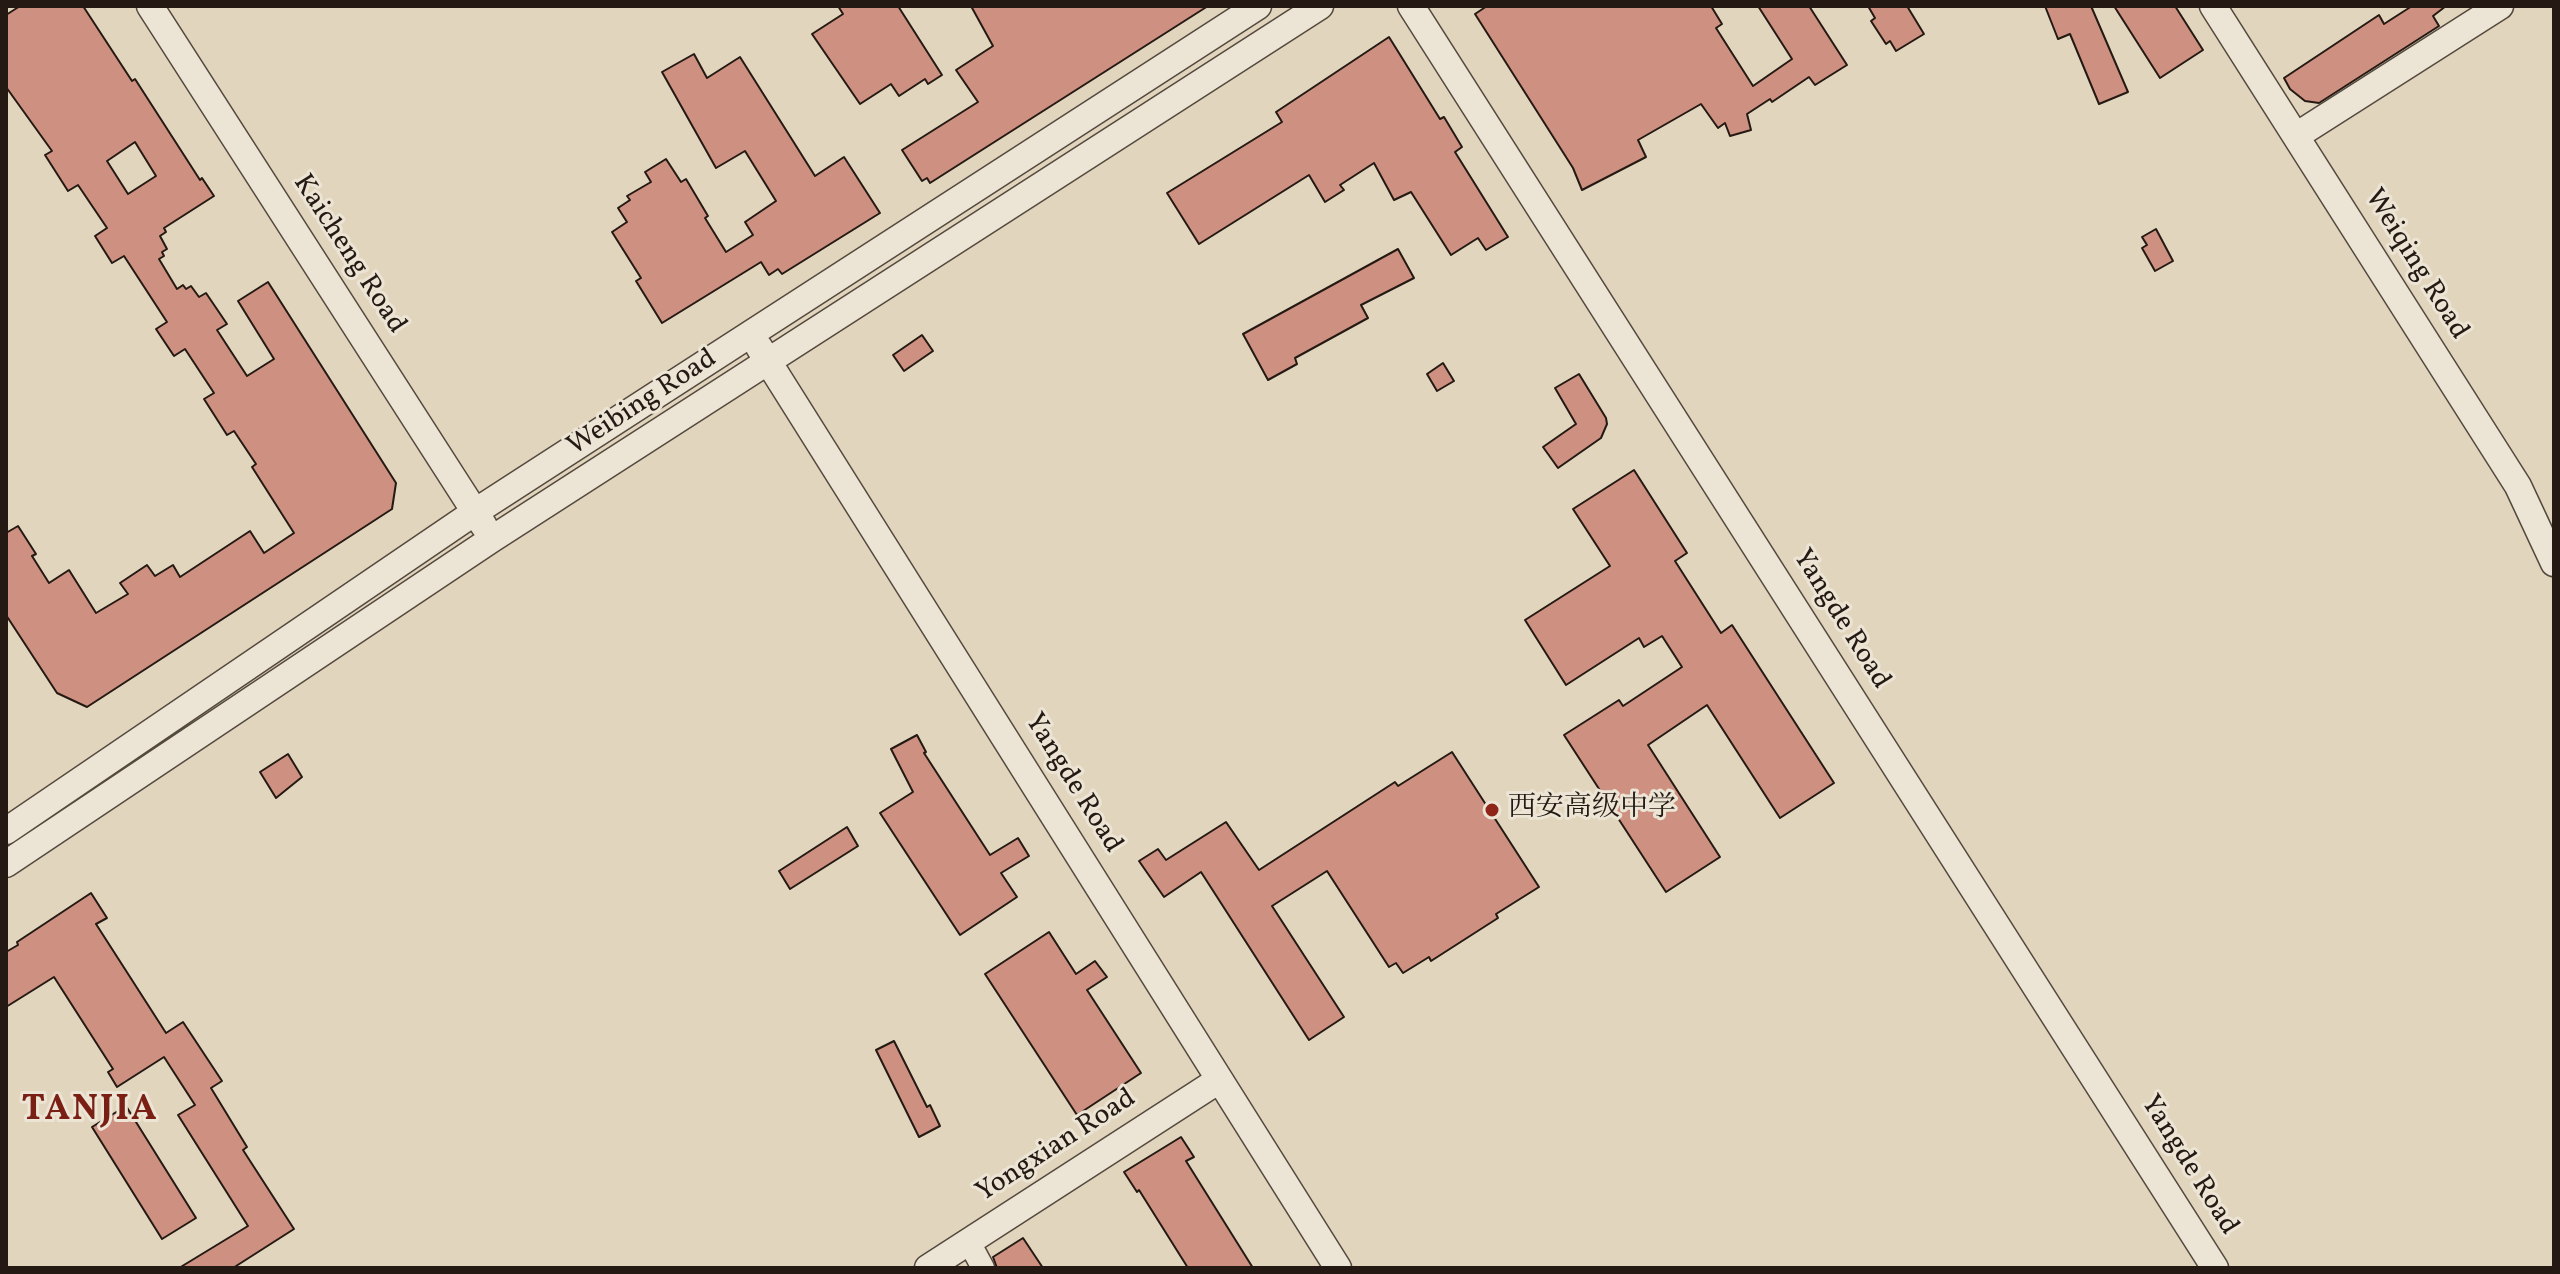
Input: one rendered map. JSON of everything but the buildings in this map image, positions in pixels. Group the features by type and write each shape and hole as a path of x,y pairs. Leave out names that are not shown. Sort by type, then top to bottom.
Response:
{"street":[{"name":"Kaicheng Road","path":"150,6 492,539"},
{"name":"Weibing Road","path":"6,831 475,512 1258,6"},
{"name":"Weibing Road","path":"6,864 492,539 1320,6"},
{"name":"Yangde Road","path":"1411,6 2215,1268"},
{"name":"Weiqing Road","path":"2213,6 2518,486 2554,563"},
{"path":"2296,136 2500,6"},
{"name":"Yangde Road","path":"750,334 1338,1268"},
{"name":"Yongxian Road","path":"928,1268 1219,1080"},
{"path":"969,1242 983,1268"}],"place":[{"name":"西安高级中学","path":"1492,810"}],"district":[{"name":"TANJIA","path":"90,1112"}]}
